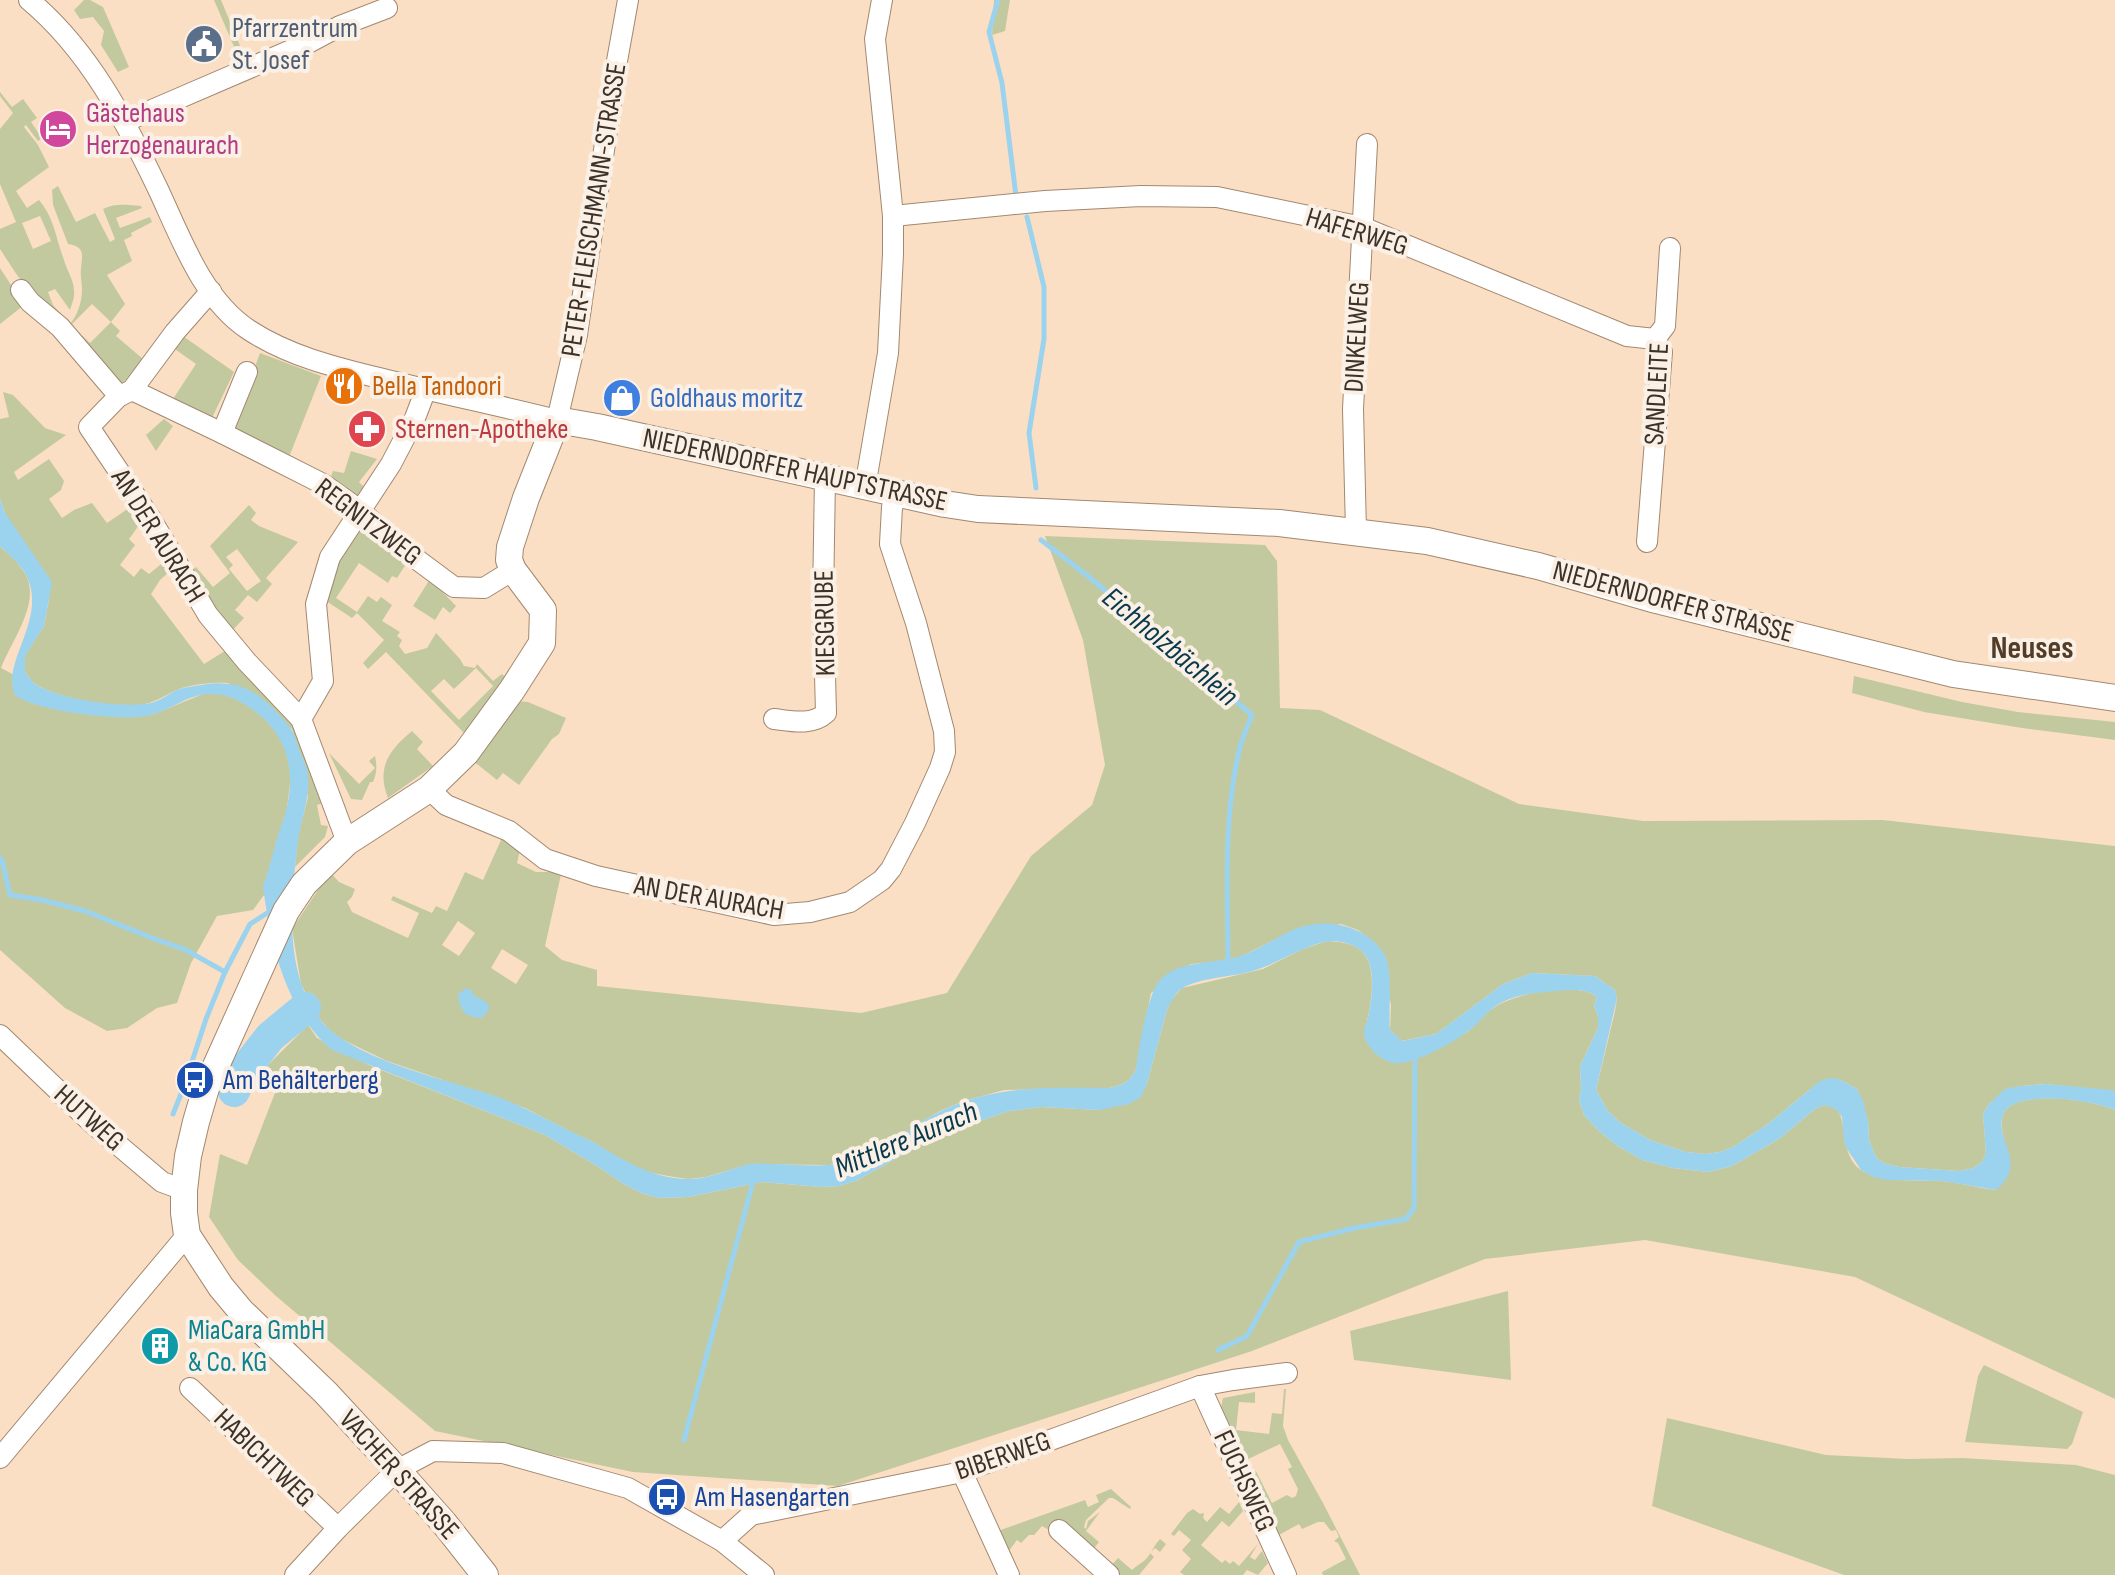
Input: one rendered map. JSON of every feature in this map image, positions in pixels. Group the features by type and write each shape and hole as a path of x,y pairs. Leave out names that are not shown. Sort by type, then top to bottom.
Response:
{"main road":[{"name":"NIEDERNDORFER HAUPTSTRASSE","path":"557,420 978,509 1228,520"},
{"path":"513,570 509,560 514,530 557,420"},
{"name":"NIEDERNDORFER STRASSE","path":"1228,520 1356,531 1427,541 1485,553 1656,600 1953,674 2115,698"},
{"name":"VACHER STRASSE","path":"485,1575 397,1470 221,1287 187,1235 184,1190 188,1156 200,1106 286,911 324,862 347,842 429,789 466,753 542,643 543,610 513,570"}],"street":[{"name":"PETER-FLEISCHMANN-STRASSE","path":"557,420 577,335 628,0"},
{"path":"865,487 888,353 893,216 875,39 882,0"},
{"name":"NIEDERNDORFER HAUPTSTRASSE","path":"37,3 76,48 113,101 190,257 232,317 247,329 298,356 557,420"},
{"path":"124,122 387,8"},
{"name":"DINKELWEG","path":"1356,531 1353,409 1367,144"},
{"name":"HAFERWEG","path":"893,216 1045,201 1141,196 1217,197 1362,227 1627,336 1655,339"},
{"name":"SANDLEITE","path":"1647,542 1662,352 1655,339 1665,326 1670,248"},
{"path":"21,290 126,393 211,291"},
{"path":"222,433 247,372"},
{"path":"301,719 323,681 316,604 330,557 391,464 426,389"},
{"name":"REGNITZWEG","path":"126,393 222,433 323,484 454,587 484,588 513,570"},
{"name":"AN DER AURACH","path":"126,393 89,427 151,519 208,615 301,719 347,842"},
{"name":"KIESGRUBE","path":"774,719 807,722 826,713 823,600 825,478"},
{"name":"AN DER AURACH","path":"429,789 446,805 509,831 545,859 596,876 774,915 810,912 850,902 882,880 891,869 916,821 945,752 944,731 916,623 890,544 892,507 898,494"},
{"name":"HUTWEG","path":"0,1035 91,1122 162,1182 184,1190"},
{"path":"0,1458 187,1235"},
{"name":"BIBERWEG","path":"722,1541 751,1515 962,1472 1200,1386 1287,1373"},
{"name":"FUCHSWEG","path":"1200,1386 1286,1575"},
{"name":"HABICHTWEG","path":"190,1388 338,1528"},
{"path":"295,1575 397,1470 433,1451 503,1453 628,1488 722,1541 764,1575"},
{"path":"962,1472 1009,1575"},
{"path":"1059,1530 1109,1575"}],"green space":[{"path":"84,0 103,7 129,67 118,72 101,45 104,31 93,17 80,19 74,10"},
{"path":"214,0 221,0 243,53 229,59 235,49"},
{"path":"994,0 1010,0 1005,31 992,35"},
{"path":"0,92 12,107 23,99 37,118 31,122 42,138 38,141 26,125 24,127 49,167 16,191 27,208 39,200 51,221 74,287 70,310 55,289 48,292 53,305 64,317 59,317 25,286 0,249 0,229 16,222 0,184 0,129 13,113","holes":["40,216 51,241 33,249 22,223"]},
{"path":"58,186 76,222 95,213 110,242 115,239 103,209 117,205 141,206 116,218 120,228 150,217 152,222 124,240 132,261 107,275 125,304 111,322 120,331 116,336 143,359 122,384 69,326 81,300 82,256 78,247 68,244 53,205 52,190","holes":["92,304 111,322 90,343 71,325"]},
{"path":"0,268 24,305 0,324"},
{"path":"180,334 234,372 211,420 169,405 196,364 172,347"},
{"path":"260,353 321,376 289,457 233,427"},
{"path":"3,392 13,395 45,428 66,435 14,472 18,480 49,459 64,481 61,490 49,499 62,518 92,503 107,523 132,506 142,521 129,539 135,545 120,565 134,577 141,568 149,574 165,561 170,571 151,594 204,664 225,651 292,723 323,803 317,805 321,825 328,826 325,837 295,867 298,836 308,797 292,729 228,683 191,686 150,703 121,706 60,695 35,684 25,672 24,656 44,626 49,599 0,498 0,419 9,417"},
{"path":"164,419 173,426 156,451 146,435"},
{"path":"351,451 377,459 359,482 364,487 357,496 330,479 333,471 344,473"},
{"path":"249,505 256,513 251,520 298,542 266,578 272,584 257,602 248,595 235,610 244,618 231,632 189,573 196,567 213,587 230,573 210,546","holes":["237,549 261,581 247,591 229,569 233,565 226,557"]},
{"path":"355,524 406,564 397,578 392,576 388,583 359,563 336,598 357,612 368,596 377,602 381,597 392,605 382,621 400,632 397,636 402,640 399,646 405,654 427,648 436,633 464,666 475,668 477,664 493,681 502,674 509,681 465,734 386,652 368,669 363,663 384,640 357,613 352,618 323,599","holes":["476,668 493,686 459,720 431,691 444,679 454,689"]},
{"path":"1045,536 1265,545 1277,561 1280,708 1320,710 1519,804 1643,821 1883,820 2115,846 2115,1092 2046,1084 2005,1090 1983,1114 1986,1153 1982,1162 1960,1171 1883,1163 1876,1157 1869,1140 1868,1121 1857,1089 1839,1079 1809,1090 1768,1124 1733,1147 1706,1154 1686,1152 1650,1140 1621,1123 1608,1111 1596,1090 1617,998 1615,990 1595,976 1532,973 1503,984 1436,1034 1401,1041 1390,1030 1388,990 1372,941 1358,930 1341,924 1282,936 1240,957 1191,964 1151,993 1136,1069 1122,1084 1109,1088 1004,1090 940,1111 891,1144 851,1161 829,1165 750,1164 688,1179 648,1172 525,1108 387,1061 335,1036 317,1016 301,984 292,929 330,872 339,882 355,889 347,902 352,912 408,938 419,913 391,900 393,896 432,913 436,906 447,911 465,872 483,880 502,838 520,850 517,863 536,872 548,872 549,866 562,870 545,946 562,960 597,970 597,986 861,1013 947,993 1031,856 1092,805 1105,765 1083,640","holes":["458,921 475,933 459,956 442,945","502,949 528,965 516,984 491,968"]},
{"path":"0,546 22,569 30,593 24,618 1,668 86,713 111,716 154,714 203,694 222,694 249,706 268,721 281,738 288,756 291,775 287,809 264,895 253,910 217,916 191,963 177,1003 157,1008 127,1028 107,1031 65,1008 0,950"},
{"path":"430,579 456,606 450,613 443,607 435,620 413,606"},
{"path":"1854,676 2018,712 2115,722 2115,740 1924,712 1852,693"},
{"path":"516,701 528,702 566,718 559,734 552,739 519,785 503,773 497,780 472,760"},
{"path":"412,731 423,742 417,749 433,766 388,798 383,778 387,760"},
{"path":"329,753 359,784 375,768 369,761 375,756 376,766 373,782 370,782 362,800 351,799"},
{"path":"1327,941 1350,945 1365,955 1372,976 1372,988 1364,1034 1411,1061 1467,1032 1491,1010 1517,997 1561,989 1588,992 1597,997 1594,1006 1598,1028 1580,1066 1579,1100 1584,1115 1616,1145 1642,1160 1673,1168 1708,1172 1732,1166 1779,1139 1824,1105 1840,1114 1850,1156 1861,1170 1869,1174 1889,1179 1947,1182 1996,1190 2010,1168 2002,1124 2007,1109 2018,1102 2052,1098 2115,1110 2115,1399 1855,1277 1645,1240 1485,1259 1252,1351 838,1486 633,1472 435,1431 276,1296 238,1260 209,1217 220,1154 247,1165 280,1080 264,1069 308,1025 317,1038 371,1066 545,1135 641,1193 659,1198 688,1197 762,1182 840,1186 858,1180 936,1136 1009,1111 1041,1107 1099,1110 1147,1084 1167,1010 1182,988 1263,969"},
{"path":"1508,1291 1511,1380 1354,1360 1350,1331"},
{"path":"1984,1365 2083,1412 2072,1444 2067,1449 1965,1442 1978,1376"},
{"path":"1284,1389 1283,1426 1288,1440 1323,1503 1360,1575 1323,1575 1322,1572 1346,1559 1334,1541 1339,1537 1336,1530 1331,1531 1324,1522 1302,1529 1299,1524 1277,1536 1249,1475 1256,1471 1272,1503 1287,1495 1292,1498 1296,1496 1298,1489 1288,1469 1292,1467 1280,1444 1242,1462 1220,1412 1223,1398 1255,1392 1255,1403 1239,1402 1236,1430 1269,1434 1272,1413 1282,1414"},
{"path":"1667,1418 1826,1455 1963,1458 2076,1465 2115,1475 2115,1575 1844,1575 1652,1506"},
{"path":"1111,1489 1131,1507 1109,1498 1086,1520 1086,1529 1088,1521 1100,1512 1086,1531 1099,1542 1090,1553 1042,1526 1021,1543 1017,1540 1008,1552 998,1531 1085,1500 1088,1507 1099,1502 1096,1495"},
{"path":"1239,1502 1243,1511 1229,1527 1222,1521 1201,1545 1222,1563 1225,1560 1230,1564 1233,1561 1239,1566 1258,1544 1250,1557 1255,1560 1262,1551 1268,1563 1258,1575 1247,1570 1243,1575 1184,1575 1180,1572 1191,1559 1182,1550 1191,1540 1179,1530 1174,1536 1171,1534 1187,1513 1193,1509 1203,1513 1207,1522 1220,1507 1229,1514"},
{"path":"1160,1539 1166,1544 1160,1552 1155,1548 1151,1552"},
{"path":"1150,1553 1154,1557 1139,1575 1116,1575 1108,1569 1118,1558 1132,1570"}],"water":[{"name":"Mittlere Aurach","path":"0,498 4,511 52,582 44,626 25,656 25,672 34,683 74,698 128,705 154,702 184,688 215,683 240,686 269,704 291,730 308,779 295,863 292,933 300,978 307,999 319,1018 352,1045 375,1056 505,1100 638,1167 661,1175 694,1179 752,1164 832,1165 874,1152 939,1112 980,1096 1022,1090 1118,1086 1129,1080 1136,1069 1151,998 1159,981 1167,974 1187,966 1240,956 1295,929 1318,924 1354,929 1375,942 1383,952 1390,978 1390,1030 1402,1041 1436,1034 1503,984 1532,973 1595,976 1615,990 1617,998 1596,1090 1608,1111 1621,1123 1650,1140 1686,1152 1706,1154 1733,1147 1768,1124 1820,1081 1831,1078 1857,1089 1863,1101 1869,1140 1876,1157 1883,1163 1899,1167 1960,1171 1982,1162 1986,1153 1983,1114 2005,1089 2046,1084 2112,1090 2115,1092 2115,1110 2090,1103 2054,1099 2021,1101 2010,1107 2003,1115 2001,1125 2010,1170 1996,1190 1943,1181 1873,1177 1861,1170 1847,1149 1842,1117 1836,1109 1824,1105 1779,1139 1732,1166 1708,1172 1673,1168 1642,1160 1616,1145 1584,1115 1579,1100 1580,1066 1598,1028 1594,1006 1597,997 1572,990 1515,997 1500,1003 1471,1029 1445,1046 1412,1061 1394,1063 1375,1053 1364,1035 1371,1001 1369,962 1359,949 1342,942 1328,941 1255,970 1202,981 1180,990 1167,1010 1147,1084 1141,1097 1129,1104 1099,1110 1041,1107 1009,1111 936,1136 858,1180 840,1186 762,1182 688,1197 659,1198 641,1193 545,1135 332,1050 316,1034 303,1016 283,975 270,930 263,886 289,797 287,757 276,733 251,709 222,695 201,695 151,715 122,717 60,711 15,695 12,682 14,668 29,622 31,590 23,569 0,546"},
{"path":"467,988 490,1008 482,1018 468,1015 462,1009 458,994"}],"waterway":[{"name":"Eichholzbächlein","path":"998,0 989,32 1002,83 1016,196"},
{"name":"Eichholzbächlein","path":"1027,217 1044,287 1044,339 1029,433 1036,488"},
{"name":"Eichholzbächlein","path":"1041,540 1252,715 1239,751 1230,807 1228,964"},
{"path":"0,858 10,895 85,911 184,949 225,972"},
{"path":"173,1114 225,972 250,924 272,910"},
{"path":"234,1091 245,1069 270,1037 305,1008"},
{"path":"1218,1350 1247,1336 1299,1242 1406,1219 1414,1208 1415,1055"},
{"path":"684,1440 754,1178"}],"place":[{"name":"Pfarrzentrum St. Josef","path":"204,44"},
{"name":"Gästehaus Herzogenaurach","path":"58,129"},
{"name":"Bella Tandoori","path":"344,386"},
{"name":"Goldhaus moritz","path":"622,398"},
{"name":"Sternen-Apotheke","path":"367,429"},
{"name":"Am Behälterberg","path":"195,1080"},
{"name":"MiaCara GmbH & Co. KG","path":"160,1346"},
{"name":"Am Hasengarten","path":"667,1497"}],"district":[{"name":"Neuses","path":"2032,648"}]}
